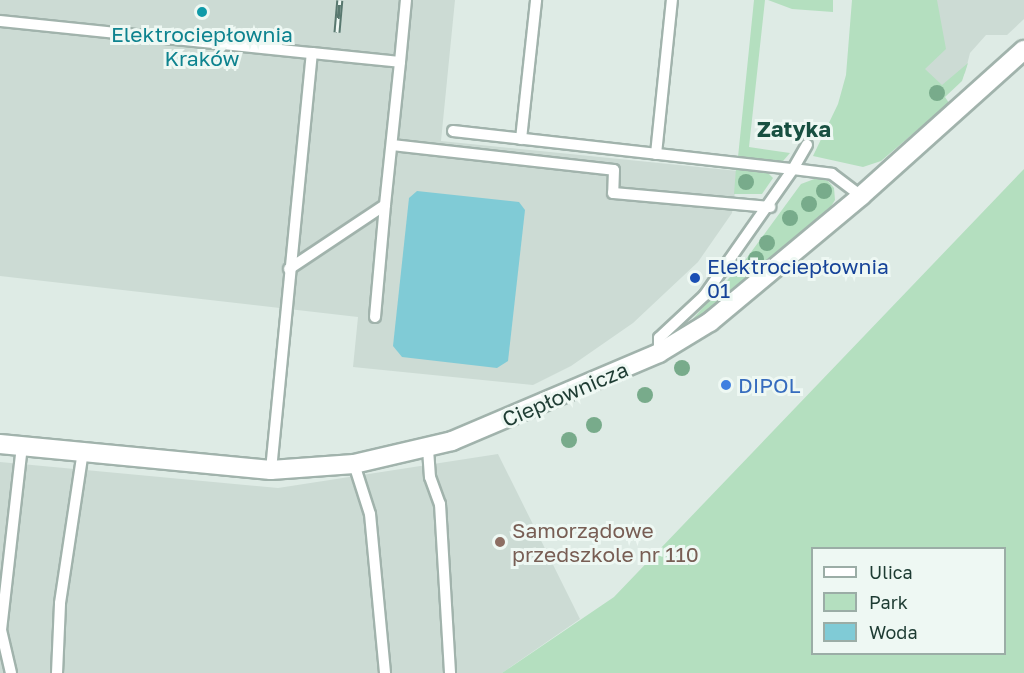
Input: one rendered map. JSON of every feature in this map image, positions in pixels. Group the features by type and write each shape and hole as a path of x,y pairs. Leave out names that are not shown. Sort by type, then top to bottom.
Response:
{"street":[{"name":"Ciepłownicza","path":"0,444 271,470 354,464 428,449 531,410 659,353 710,322 761,283 1024,50"}],"lane":[{"path":"375,318 406,0"},
{"path":"521,139 536,0"},
{"path":"656,154 672,0"},
{"path":"0,27 0,21 400,62"},
{"path":"271,470 312,53"},
{"path":"453,131 832,174 861,196"},
{"path":"392,145 614,170 613,193 770,207"},
{"path":"659,353 659,338 704,296 770,207 807,145"},
{"path":"289,269 385,205"},
{"path":"11,673 1,630 22,446"},
{"path":"428,449 430,477 440,504 450,673"},
{"path":"57,673 60,603 83,451"},
{"path":"354,464 370,514 385,673"}],"shaded area":[{"path":"0,0 455,0 441,141 738,171 732,213 698,262 633,323 571,366 533,385 353,367 358,317 0,276"},
{"path":"870,0 1024,0 1024,19 1007,35 986,35 970,53 965,73 926,109"},
{"path":"498,454 580,619 502,673 0,673 0,462 278,488"}],"green space":[{"path":"754,0 765,0 749,147 790,153 783,161 773,163 738,157"},
{"path":"768,0 833,0 833,12 792,9"},
{"path":"852,0 937,0 946,49 925,69 942,85 968,63 962,81 945,97 949,103 881,161 863,167 813,156 838,104 846,75"},
{"path":"736,168 766,171 773,178 762,194 734,194"},
{"path":"1024,169 1024,673 502,673 614,597"},
{"path":"817,178 828,181 834,188 835,200 830,208 722,302 691,321 746,259 801,184"}],"water":[{"path":"417,191 519,202 525,210 508,361 497,368 402,357 393,346 409,198"}],"railway":[{"path":"337,32 340,0"}],"place":[{"name":"Elektrociepłownia Kraków","path":"202,12"},
{"name":"Elektrociepłownia 01","path":"695,278"},
{"name":"DIPOL","path":"726,385"},
{"name":"Samorządowe przedszkole nr 110","path":"500,542"}],"district":[{"name":"Zatyka","path":"794,129"}]}
